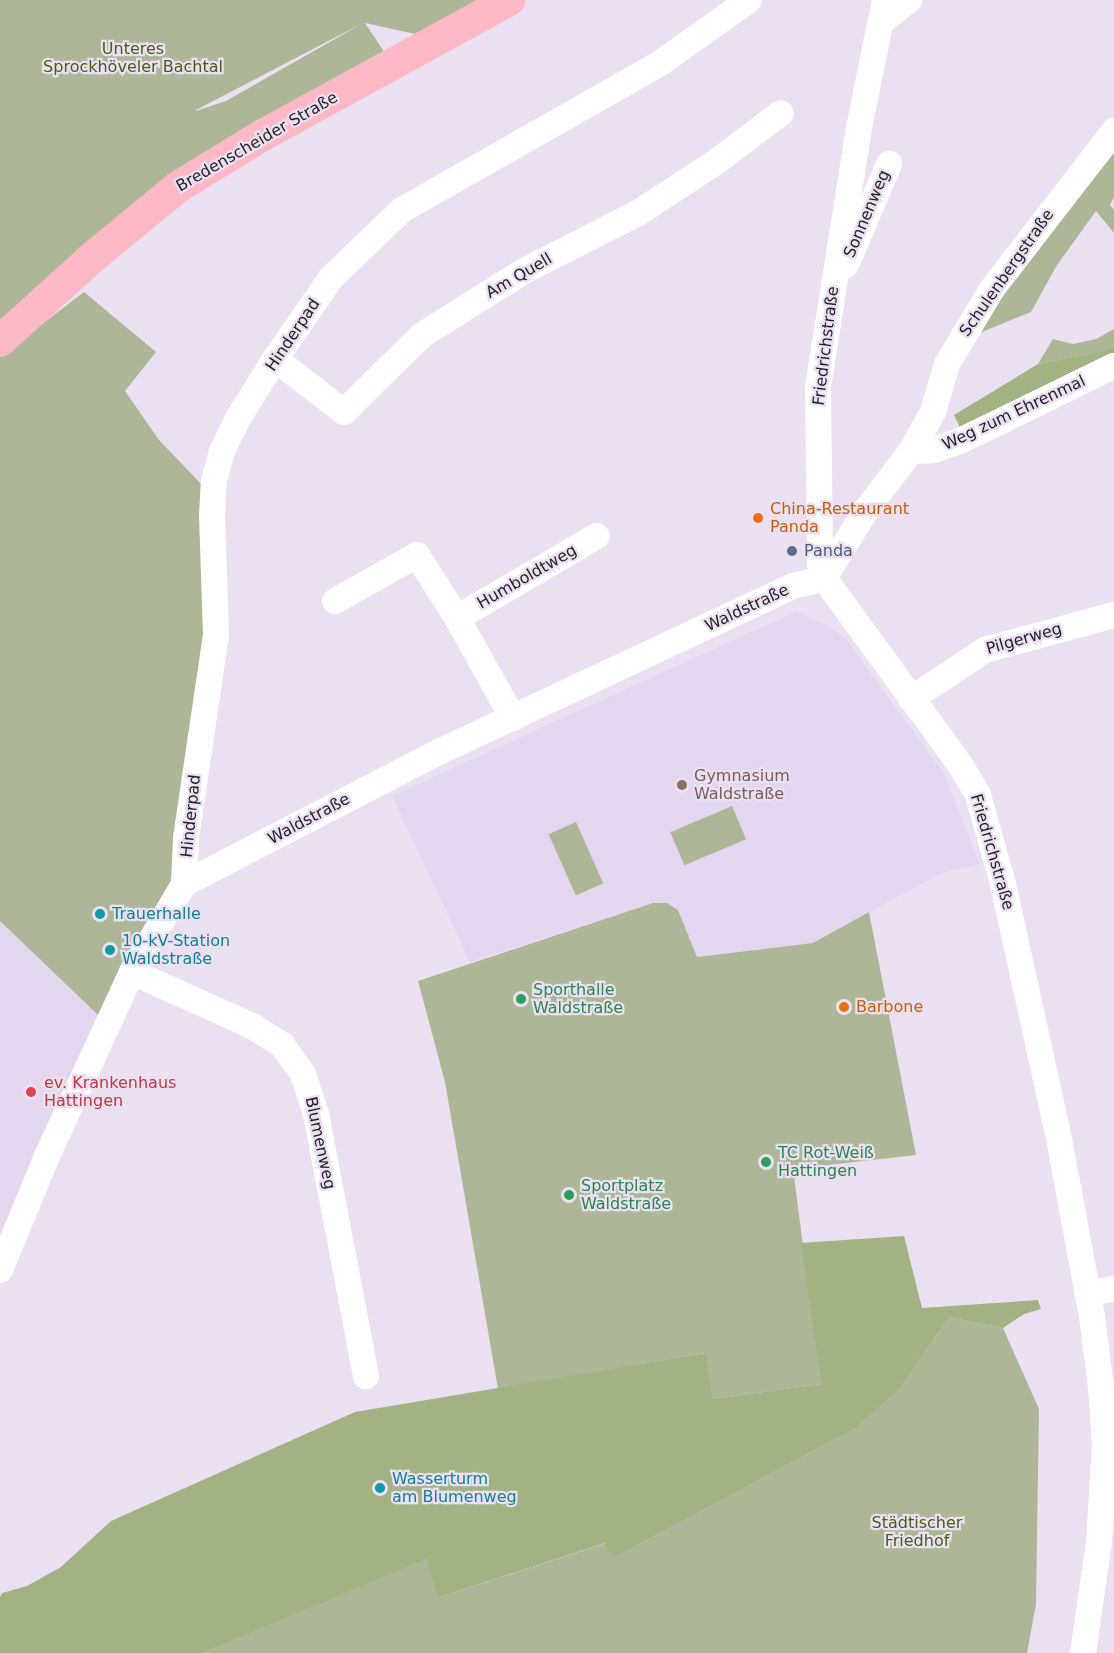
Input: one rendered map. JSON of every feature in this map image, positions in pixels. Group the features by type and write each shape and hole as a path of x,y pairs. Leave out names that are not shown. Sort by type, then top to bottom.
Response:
{"main road":[{"name":"Bredenscheider Straße","path":"0,341 94,256 178,187 263,135 510,0"}],"street":[{"name":"Hinderpad","path":"184,884 186,838 216,635 212,516 214,482 222,451 237,420 275,359 331,278 402,210 659,64 749,0"},
{"name":"Friedrichstraße","path":"909,0 883,11 831,298 818,388 820,564 824,578 959,763 978,795 1006,895 1060,1144 1088,1293 1101,1386 1106,1444 1099,1542 1083,1653"},
{"name":"Am Quell","path":"275,359 344,412 422,335 524,271 638,213 716,162 781,113"},
{"name":"Schulenbergstraße","path":"824,578 867,509 911,451 933,412 947,364 965,332 1005,271 1114,132"},
{"name":"Sonnenweg","path":"831,298 889,164"},
{"name":"Weg zum Ehrenmal","path":"911,451 934,450 960,441 1114,366"},
{"name":"Humboldtweg","path":"457,618 597,536"},
{"path":"335,601 417,555 457,618 513,718"},
{"name":"Waldstraße","path":"184,884 412,765 793,586 824,578"},
{"name":"Pilgerweg","path":"911,699 967,659 985,650 1114,615"},
{"path":"0,1270 47,1156 132,972 184,884"},
{"name":"Blumenweg","path":"132,972 252,1026 282,1045 303,1074 316,1114 366,1376"},
{"path":"1088,1293 1114,1289"}],"shaded area":[{"name":"Gymnasium Waldstraße","path":"797,611 834,629 846,639 945,775 980,865 941,873 814,943 697,957 678,910 653,903 470,962 392,796"},
{"name":"ev. Krankenhaus Hattingen","path":"0,921 98,1015 0,1235"}],"green space":[{"name":"Unteres Sprockhöveler Bachtal","path":"0,0 485,0 415,34 365,23 385,53 0,329","holes":["363,23 226,101 196,111"]},
{"path":"1114,153 1114,197 1110,205 1114,210 1114,233 1096,211 1057,265 1031,312 977,334 1002,292"},
{"path":"84,292 156,352 125,391 159,440 205,488 210,572 179,868 98,1015 0,921 0,356"},
{"path":"1114,329 1114,346 1105,351 1038,364 1053,339 1073,344 1096,339"},
{"path":"1114,346 1114,361 963,434 954,415 1038,364 1104,351"},
{"path":"732,806 746,839 684,865 670,832"},
{"path":"576,822 603,883 576,895 549,834"},
{"path":"653,903 667,903 678,910 697,957 813,943 869,912 916,1155 793,1169 821,1384 713,1399 705,1353 498,1389 445,1082 418,981"},
{"path":"904,1236 922,1308 1038,1300 1041,1309 1024,1314 1003,1328 949,1317 899,1390 856,1428 616,1557 607,1551 605,1543 437,1598 426,1559 203,1653 0,1653 0,1597 2,1593 27,1586 61,1567 111,1521 355,1412 706,1353 713,1399 821,1384 801,1243"},
{"name":"Städtischer Friedhof","path":"949,1317 1003,1328 1039,1409 1036,1604 1027,1653 203,1653 426,1558 437,1598 606,1543 616,1557 856,1428 899,1390"}],"place":[{"name":"China-Restaurant Panda","path":"758,518"},
{"name":"Panda","path":"792,551"},
{"name":"Gymnasium Waldstraße","path":"682,785"},
{"name":"Trauerhalle","path":"100,914"},
{"name":"10-kV-Station Waldstraße","path":"110,950"},
{"name":"Sporthalle Waldstraße","path":"521,999"},
{"name":"Barbone","path":"844,1007"},
{"name":"ev. Krankenhaus Hattingen","path":"31,1092"},
{"name":"TC Rot-Weiß Hattingen","path":"766,1162"},
{"name":"Sportplatz Waldstraße","path":"569,1195"},
{"name":"Wasserturm am Blumenweg","path":"380,1488"}]}
